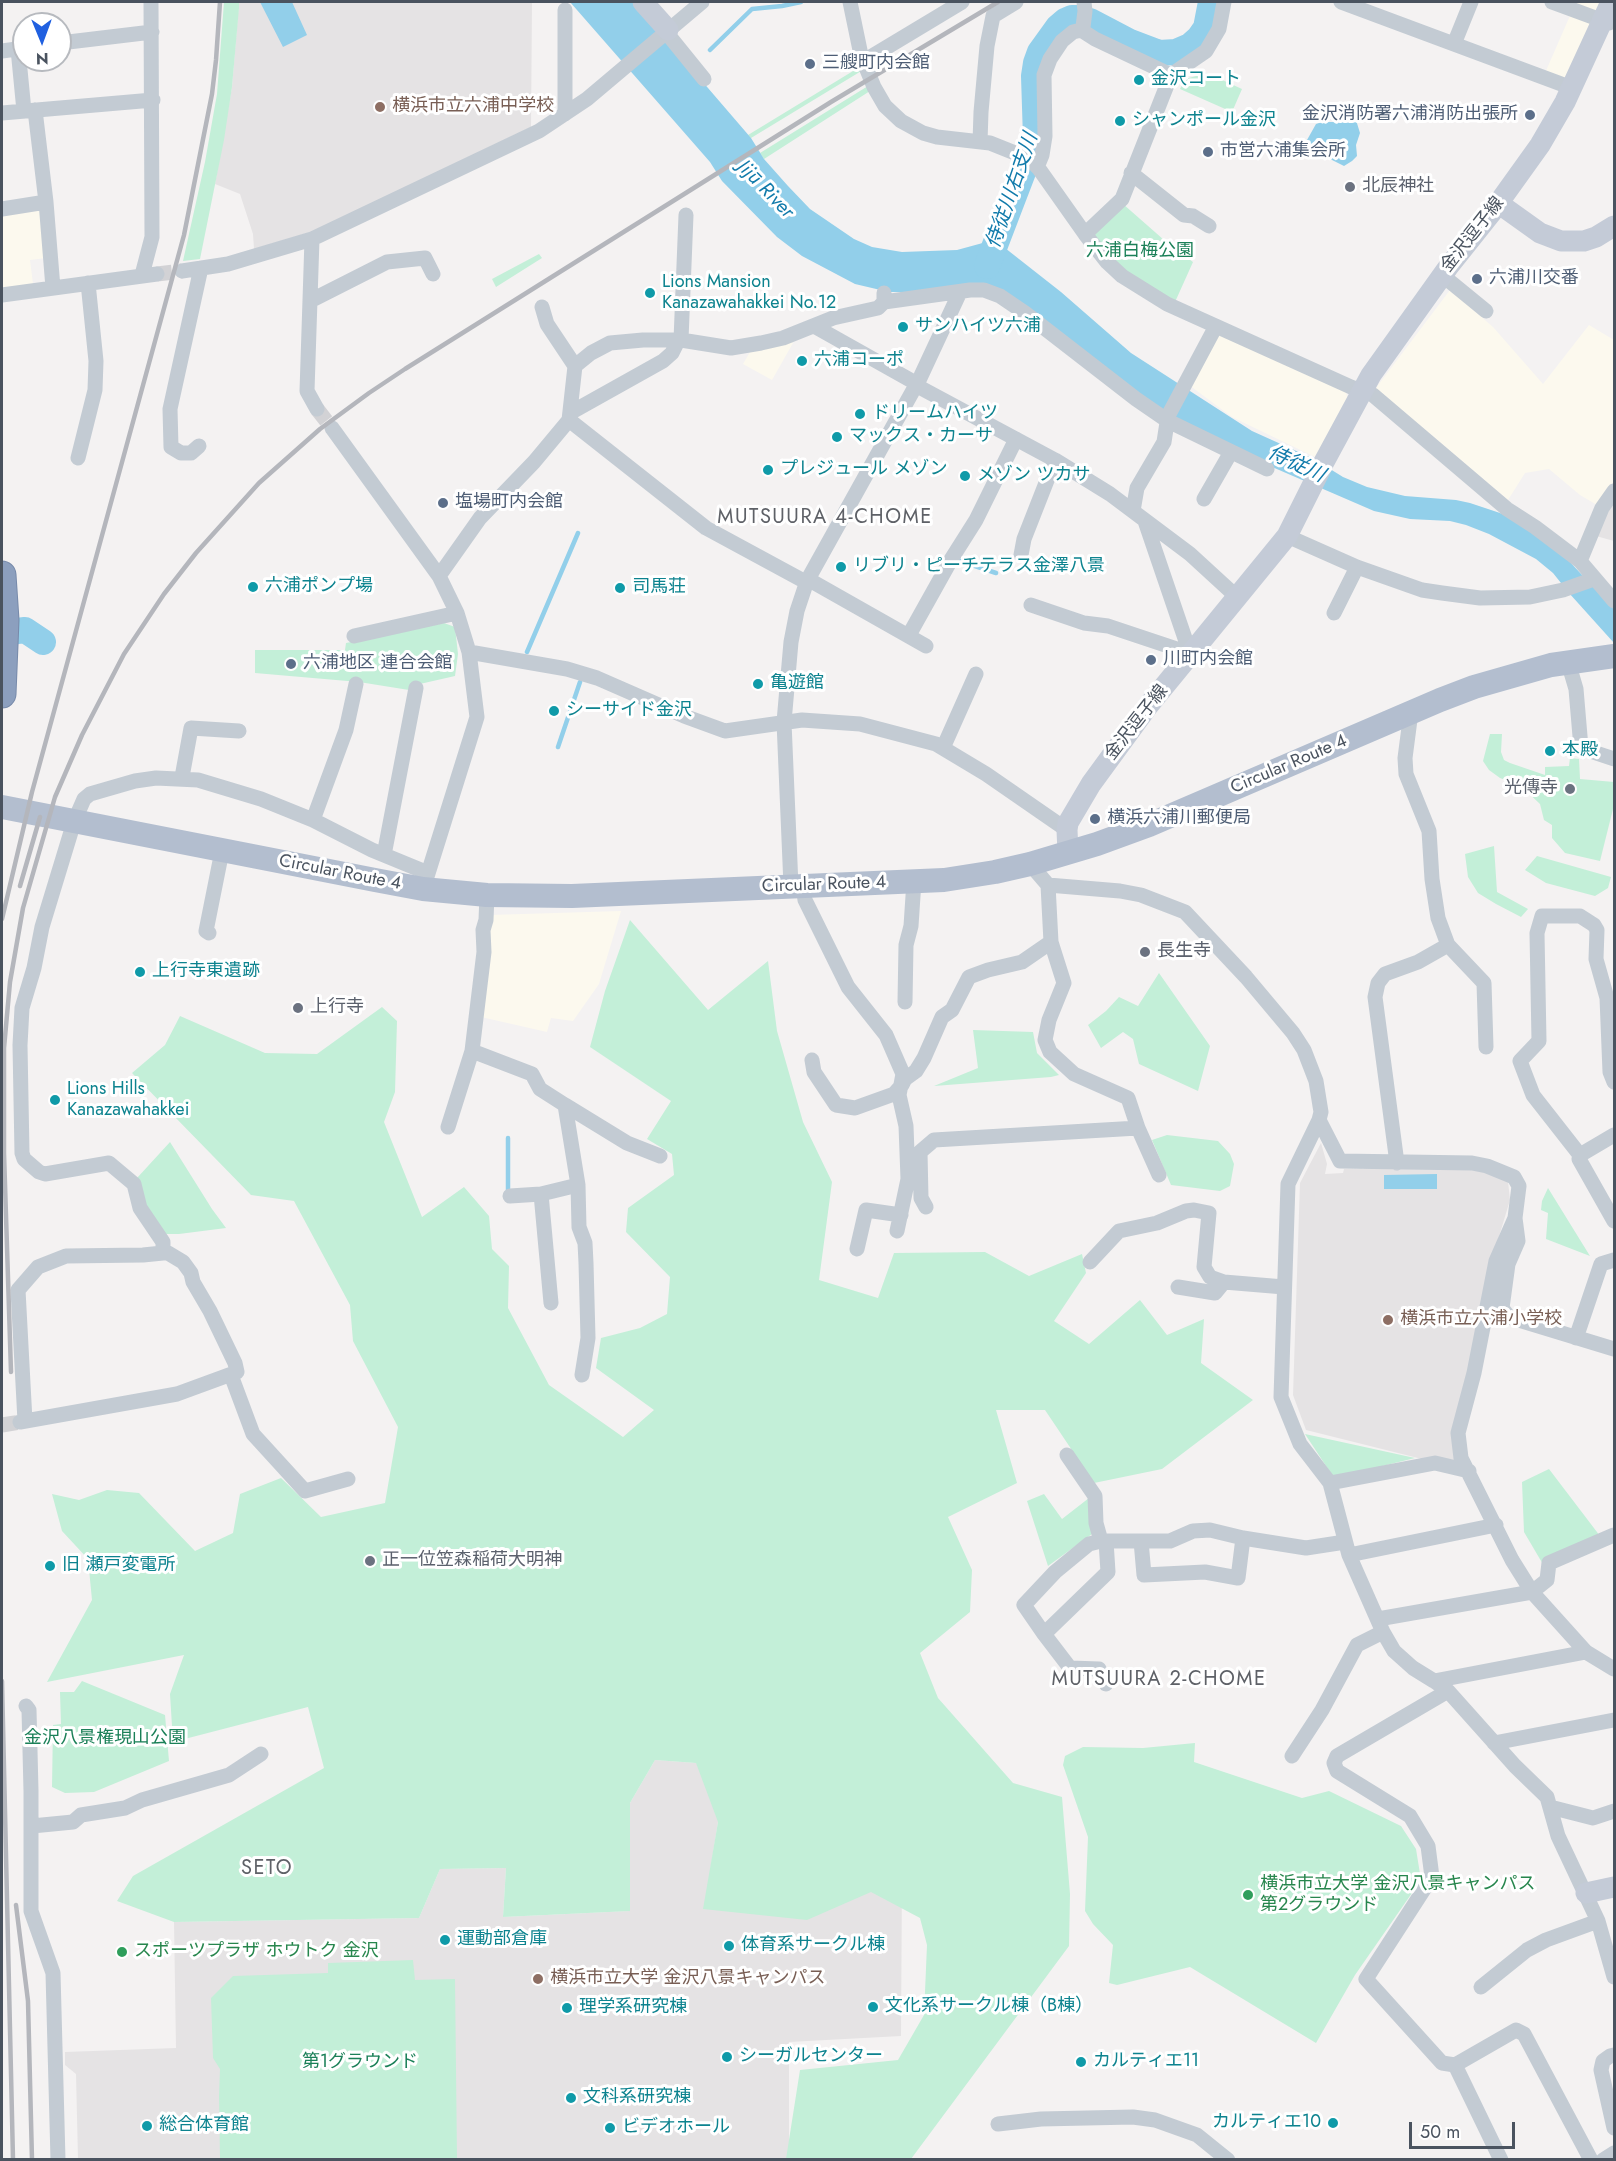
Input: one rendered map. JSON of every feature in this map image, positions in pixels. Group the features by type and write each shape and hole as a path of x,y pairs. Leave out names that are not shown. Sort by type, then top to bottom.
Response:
{"highway":[{"path":"2,575 5,632 2,689"}],"main road":[{"path":"643,2 666,32"},
{"name":"金沢逗子線","path":"1067,842 1072,816 1109,758 1148,706 1287,536 1371,375 1442,275 1540,145 1610,14"},
{"path":"1498,203 1540,233 1561,241 1584,241 1614,226"},
{"name":"Circular Route 4","path":"2,807 222,851 426,881 487,895 572,896 966,877 1030,864 1067,842 1149,825 1410,712 1474,687 1568,662 1614,656"},
{"path":"1586,1893 1614,1887"}],"street":[{"path":"2,295 150,275 153,100 151,2"},
{"path":"182,271 228,264 312,239 539,131 587,99 702,2"},
{"path":"849,2 861,55 879,97 893,115 923,133 937,137 1002,146 1037,166 1085,234 1107,262 1122,276 1167,304 1373,395 1507,509 1580,561 1593,580 1614,602"},
{"path":"864,62 962,2"},
{"path":"980,142 986,57 993,16 1016,2"},
{"path":"1085,234 1122,199 1171,75 1206,51 1219,29 1224,2"},
{"path":"1341,2 1359,5 1454,44 1572,88"},
{"path":"1454,44 1471,2"},
{"path":"1552,2 1610,14"},
{"path":"1082,29 1085,6"},
{"path":"565,10 565,114"},
{"path":"1037,166 1042,155 1045,136 1044,75 1050,59 1062,41 1073,32 1082,29"},
{"path":"1082,29 1095,39 1171,75"},
{"path":"72,42 152,32"},
{"path":"666,32 704,79"},
{"path":"24,72 46,202 53,288"},
{"path":"2,113 153,100"},
{"path":"1131,173 1184,215 1193,216 1209,226"},
{"path":"2,209 46,202"},
{"path":"439,576 480,518 499,501 534,462 570,416 663,360 672,352 679,341 686,215"},
{"path":"312,239 307,391 317,409"},
{"path":"310,301 387,262 425,258 433,274"},
{"path":"200,446 191,453 181,453 171,447 170,408 201,268"},
{"path":"1442,275 1486,310"},
{"path":"78,458 95,390 96,361 88,283"},
{"path":"575,366 591,352 610,343 643,340 679,341 731,348 783,338 832,318 878,308 884,298 981,290 1000,297 1025,313 1136,399 1230,452 1267,469"},
{"path":"812,1060 814,1072 836,1105 855,1108 894,1094 902,1086 903,1074 886,1035 848,987 797,886 784,722 791,642 797,611 807,581 916,384 960,292"},
{"path":"542,307 547,324 575,366 570,416"},
{"path":"814,326 1055,460 1110,494 1190,555 1238,598"},
{"path":"1132,511 1137,488 1164,442 1168,418 1216,326"},
{"path":"570,416 706,528 802,580 813,582 926,646"},
{"path":"163,1253 163,1242 140,1208 134,1184 110,1163 45,1174 39,1172 24,1159 22,1153 20,1045 22,1008 34,968 42,927 74,822 84,799 90,794 135,781 156,778 182,777 222,786 313,820 384,855 426,881 477,717 469,652 457,613 439,576 332,428"},
{"path":"909,635 976,520 1016,439"},
{"path":"1204,499 1230,452"},
{"path":"1021,555 1024,539 1055,460"},
{"path":"1580,561 1602,508 1614,491"},
{"path":"1145,521 1191,656"},
{"path":"1287,536 1357,567 1422,590 1480,598 1530,597 1563,590 1593,580"},
{"path":"1334,613 1357,567"},
{"path":"1031,605 1084,623 1108,626 1180,650 1191,656"},
{"path":"354,636 457,613"},
{"path":"469,652 559,668 597,678 684,716 725,731 802,720 860,724 936,744 986,774 1067,842"},
{"path":"1568,662 1576,689 1581,748 1614,759"},
{"path":"943,748 976,674"},
{"path":"313,820 346,730 356,684"},
{"path":"384,855 416,688"},
{"path":"1410,712 1405,758 1406,774 1429,831 1432,879 1438,918 1448,945 1484,983 1486,1047"},
{"path":"182,777 191,728 239,731"},
{"path":"208,933 206,931 222,851"},
{"path":"1030,864 1048,885 1051,942 1064,983 1049,1020 1046,1040 1050,1052 1074,1074 1128,1098 1138,1128 1159,1175"},
{"path":"905,1002 906,945 911,926 914,881"},
{"path":"1048,885 1120,891 1141,895 1173,906 1194,920 1246,977 1304,1050 1316,1081 1320,1100 1319,1120 1288,1184 1281,1397 1300,1444 1330,1483 1347,1548 1394,1651 1413,1668 1448,1691 1546,1797 1558,1836 1598,1922 1614,1977"},
{"path":"448,1127 472,1051 484,952 483,930 486,920 487,895"},
{"path":"1614,1082 1610,1072 1607,998 1596,959 1597,930 1594,925 1580,916 1542,916 1538,933 1539,1041 1521,1061 1533,1095 1580,1155 1579,1159 1614,1221"},
{"path":"897,1231 908,1179 906,1126 899,1095 905,1079 916,1071 942,1017 952,1010 969,977 1022,962 1051,942"},
{"path":"1397,1162 1375,997 1378,983 1385,974 1418,962 1448,945"},
{"path":"472,1051 532,1074 540,1089 627,1143 660,1156"},
{"path":"565,1105 578,1185 579,1227 585,1243 588,1338 582,1375"},
{"path":"1319,1120 1340,1161 1472,1163 1514,1177 1519,1186 1515,1218 1496,1261 1474,1373 1458,1432 1461,1458 1512,1560 1532,1592 1586,1652 1614,1669"},
{"path":"926,1207 921,1198 920,1152 934,1140 1138,1128"},
{"path":"1580,1155 1614,1135"},
{"path":"510,1196 541,1194 578,1185"},
{"path":"541,1194 551,1303"},
{"path":"856,1249 866,1210 900,1215"},
{"path":"1090,1262 1119,1232 1157,1222 1186,1211 1209,1213 1204,1267 1210,1277 1224,1282 1284,1287"},
{"path":"1515,1218 1518,1241 1508,1264 1502,1308 1509,1317 1614,1349"},
{"path":"163,1253 168,1253 183,1262 191,1273 193,1282 235,1363 237,1372 177,1394 22,1422 18,1290 38,1268 66,1256 163,1253"},
{"path":"1576,1338 1601,1264 1614,1260"},
{"path":"1178,1287 1215,1293 1224,1282"},
{"path":"231,1375 254,1434 305,1491 348,1479"},
{"path":"1044,1634 1108,1572 1104,1541 1096,1523 1095,1496 1067,1455"},
{"path":"1330,1483 1436,1463 1469,1471"},
{"path":"1106,1684 1099,1669 1070,1668 1024,1605 1055,1572 1089,1544 1104,1541 1170,1541 1193,1531 1210,1530 1306,1548 1347,1548 1496,1525"},
{"path":"1292,1756 1322,1710 1357,1645 1381,1626 1532,1592 1547,1580 1549,1563 1614,1535"},
{"path":"1141,1541 1144,1575 1205,1572 1238,1578 1243,1538"},
{"path":"1434,1681 1586,1652"},
{"path":"1448,1691 1337,1756 1334,1763 1337,1771 1410,1816 1428,1846 1432,1877 1366,1979 1442,2063 1455,2065 1516,2030 1524,2034 1591,2160"},
{"path":"26,1706 29,1710 32,1826 31,1911 53,1973 58,2160"},
{"path":"1494,1743 1614,1720"},
{"path":"32,1826 73,1822 81,1815 125,1808 142,1800 228,1775 261,1754"},
{"path":"1550,1807 1593,1818 1614,1811"},
{"path":"1481,1987 1527,1950 1546,1940 1598,1922"},
{"path":"1614,2055 1604,2061 1601,2070 1614,2128"},
{"path":"1455,2065 1501,2160"},
{"path":"998,2124 1041,2119 1133,2117 1155,2120 1197,2135 1228,2160"},
{"path":"1603,2160 1614,2153"}],"shaded area":[{"name":"横浜市立六浦中学校","path":"239,2 532,2 531,127 314,231 254,249 253,234 240,194 215,184 232,87"},
{"path":"1576,2 1604,2 1569,82 1545,73"},
{"path":"41,206 46,258 30,260 33,284 2,288 2,212"},
{"path":"1450,290 1493,327 1543,384 1589,325 1614,340 1614,484 1597,505 1580,495 1549,469 1525,473 1508,500 1376,388"},
{"path":"1216,332 1346,392 1348,401 1315,457 1232,417 1189,385"},
{"path":"791,341 793,343 772,380 743,364 750,352"},
{"path":"1614,498 1614,541 1596,536"},
{"path":"621,911 599,984 573,1021 551,1018 547,1032 481,1017 490,915"},
{"name":"横浜市立六浦小学校","path":"1321,1143 1327,1164 1325,1174 1343,1173 1344,1169 1466,1168 1481,1170 1508,1181 1510,1200 1491,1263 1455,1462 1430,1461 1306,1430 1293,1395 1300,1183"},
{"name":"横浜市立大学 金沢八景キャンパス","path":"655,1760 696,1763 731,1778 718,1822 704,1909 902,1873 901,2036 789,2042 789,2159 78,2159 76,2074 65,2065 65,2052 176,2048 174,1922 419,1918 440,1869 506,1868 503,1917 629,1911 630,1803"}],"green space":[{"path":"224,2 239,2 239,8 232,87 224,140 200,259 183,261 205,162 217,94"},
{"path":"858,68 863,70 751,138 748,135"},
{"path":"1207,73 1242,89 1232,112 1180,89 1185,79"},
{"path":"868,86 870,91 764,159 760,153"},
{"name":"六浦白梅公園","path":"1123,204 1172,247 1193,262 1175,302 1124,272 1093,235"},
{"path":"539,254 542,258 496,287 492,279"},
{"path":"444,623 455,627 458,654 455,676 411,686 409,690 359,682 255,673 255,650 345,650 346,643"},
{"path":"1490,734 1502,734 1501,752 1504,760 1510,763 1545,775 1545,767 1569,766 1570,758 1579,759 1580,779 1614,782 1613,809 1600,861 1565,853 1552,838 1552,825 1544,820 1540,804 1521,786 1500,778 1489,770 1483,761"},
{"path":"1494,846 1497,892 1528,909 1521,917 1478,893 1468,877 1465,854"},
{"path":"1537,856 1611,877 1608,888 1595,896 1546,883 1525,870"},
{"path":"630,920 708,1010 768,961 777,1031 803,1122 832,1182 819,1280 878,1298 894,1253 985,1252 1029,1276 1082,1254 1086,1273 1054,1321 1089,1344 1140,1300 1167,1335 1204,1319 1201,1363 1253,1400 1162,1469 1094,1483 1045,1410 996,1410 1017,1483 948,1517 972,1570 970,1612 920,1653 938,1698 1013,1783 1062,1797 1070,1894 1069,1946 911,2159 786,2159 800,2070 898,2060 924,2015 927,1945 920,1918 871,1892 807,1920 703,1909 718,1822 696,1763 655,1760 630,1803 630,1911 503,1917 506,1868 440,1869 419,1918 174,1922 117,1901 133,1876 324,1768 308,1707 173,1742 170,1694 184,1655 47,1682 92,1600 88,1559 62,1531 52,1494 79,1500 107,1490 139,1493 195,1551 233,1533 240,1494 281,1478 321,1517 385,1503 398,1427 353,1341 350,1305 294,1201 251,1195 132,1073 165,1045 180,1016 265,1053 317,1054 382,1007 397,1021 395,1092 384,1122 422,1217 464,1187 489,1216 492,1249 509,1266 508,1308 549,1385 623,1437 654,1410 596,1368 601,1338 640,1328 667,1314 670,1277 626,1232 628,1208 674,1175 672,1154 647,1139 671,1101 590,1047 605,991"},
{"path":"1159,973 1210,1046 1198,1091 1139,1064 1133,1039 1123,1032 1101,1048 1088,1025 1119,997 1138,1006"},
{"path":"973,1030 1033,1032 1037,1053 1059,1075 934,1086 978,1068"},
{"path":"1167,1135 1218,1141 1230,1154 1234,1164 1230,1186 1220,1191 1171,1185 1152,1140"},
{"path":"170,1142 226,1228 166,1234 145,1206 137,1178"},
{"path":"1548,1188 1590,1256 1546,1239 1548,1213 1541,1210"},
{"path":"1305,1434 1415,1458 1334,1478"},
{"path":"1549,1469 1600,1536 1544,1566 1524,1532 1522,1482"},
{"path":"1044,1494 1062,1519 1089,1498 1092,1534 1048,1566 1027,1501"},
{"name":"金沢八景権現山公園","path":"82,1681 165,1715 169,1761 94,1792 65,1793 52,1787 53,1725 61,1724 60,1692 74,1692"},
{"name":"横浜市立大学 金沢八景キャンパス 第2グラウンド","path":"1195,1743 1194,1762 1302,1798 1329,1791 1401,1826 1416,1849 1421,1880 1355,1975 1316,2043 1190,1967 1117,1985 1109,1983 1113,1945 1093,1924 1085,1911 1088,1837 1063,1765 1065,1756 1083,1747 1143,1748"},
{"name":"第1グラウンド","path":"413,1960 415,1980 455,1979 457,2159 220,2159 220,2069 213,2058 211,1998 233,1976 328,1973 328,1963"}],"water":[{"path":"260,2 292,2 307,35 283,47"},
{"path":"570,2 634,2 751,138 764,159 788,186 810,209 854,239 872,247 902,252 957,250 990,241 1005,248 1061,292 1131,353 1252,431 1314,459 1343,477 1367,487 1405,496 1470,503 1500,513 1526,526 1554,545 1614,609 1614,643 1553,573 1536,559 1489,534 1466,525 1450,521 1410,519 1374,511 1212,441 1161,412 1003,292 889,292 855,284 802,256 777,237 722,181 710,162"},
{"path":"1343,116 1356,120 1360,133 1356,145 1357,156 1344,166 1328,156 1328,147 1309,145 1307,140 1316,124 1333,122"},
{"path":"1437,1174 1437,1189 1384,1189 1384,1175"}],"waterway":[{"path":"710,50 752,9 801,2"},
{"name":"侍従川右支川","path":"987,266 1036,138 1034,76 1036,63 1040,52 1058,27 1065,21 1078,18 1090,21 1130,42 1159,53 1176,52 1190,46 1199,38 1206,28 1211,2"},
{"path":"527,652 578,533"},
{"path":"960,561 996,573"},
{"path":"2,633 25,630 43,642"},
{"path":"558,747 580,682"},
{"path":"508,1138 508,1193"}],"tunnel":[{"path":"157,274 182,271"},
{"path":"317,409 332,428"},
{"path":"2,1425 20,1422"}],"railway":[{"path":"2,919 32,792 184,235 212,94 220,2"},
{"path":"11,1372 4,1153 4,1048 10,982 23,908 55,797 82,735 124,654 164,594 196,553 259,483 320,429 369,393 831,102 998,2"},
{"path":"20,886 40,817"},
{"path":"2,1681 13,2160"},
{"path":"16,1905 28,2001 32,2160"}],"place":[{"name":"三艘町内会館","path":"810,64"},
{"name":"金沢コート","path":"1139,80"},
{"name":"横浜市立六浦中学校","path":"380,107"},
{"name":"金沢消防署六浦消防出張所","path":"1530,115"},
{"name":"シャンポール金沢","path":"1120,121"},
{"name":"市営六浦集会所","path":"1208,152"},
{"name":"北辰神社","path":"1350,187"},
{"name":"六浦川交番","path":"1477,279"},
{"name":"Lions Mansion Kanazawahakkei No.12","path":"650,293"},
{"name":"サンハイツ六浦","path":"903,327"},
{"name":"六浦コーポ","path":"802,361"},
{"name":"ドリームハイツ","path":"860,414"},
{"name":"マックス・カーサ","path":"837,437"},
{"name":"プレジュール メゾン","path":"768,470"},
{"name":"メゾン ツカサ","path":"965,476"},
{"name":"塩場町内会館","path":"443,503"},
{"name":"リブリ・ピーチテラス金澤八景","path":"841,567"},
{"name":"六浦ポンプ場","path":"253,587"},
{"name":"司馬荘","path":"620,588"},
{"name":"川町内会館","path":"1151,660"},
{"name":"六浦地区 連合会館","path":"291,664"},
{"name":"亀遊館","path":"758,684"},
{"name":"シーサイド金沢","path":"554,711"},
{"name":"本殿","path":"1550,751"},
{"name":"光傳寺","path":"1570,789"},
{"name":"横浜六浦川郵便局","path":"1095,819"},
{"name":"長生寺","path":"1145,952"},
{"name":"上行寺東遺跡","path":"140,972"},
{"name":"上行寺","path":"298,1008"},
{"name":"Lions Hills Kanazawahakkei","path":"55,1100"},
{"name":"横浜市立六浦小学校","path":"1388,1320"},
{"name":"正一位笠森稲荷大明神","path":"370,1561"},
{"name":"旧 瀬戸変電所","path":"50,1566"},
{"name":"横浜市立大学 金沢八景キャンパス 第2グラウンド","path":"1248,1895"},
{"name":"運動部倉庫","path":"445,1940"},
{"name":"体育系サークル棟","path":"729,1946"},
{"name":"スポーツプラザ ホウトク 金沢","path":"122,1952"},
{"name":"横浜市立大学 金沢八景キャンパス","path":"538,1979"},
{"name":"文化系サークル棟（B棟）","path":"873,2007"},
{"name":"理学系研究棟","path":"567,2008"},
{"name":"シーガルセンター","path":"727,2057"},
{"name":"カルティエ11","path":"1081,2062"},
{"name":"文科系研究棟","path":"571,2098"},
{"name":"カルティエ10","path":"1333,2123"},
{"name":"総合体育館","path":"147,2126"},
{"name":"ビデオホール","path":"610,2128"}],"district":[{"name":"MUTSUURA 4-CHOME","path":"825,518"},
{"name":"MUTSUURA 2-CHOME","path":"1159,1680"},
{"name":"SETO","path":"267,1869"}],"water label":[{"name":"Jijū River","path":"765,190"},
{"name":"侍従川","path":"1296,465"}]}
